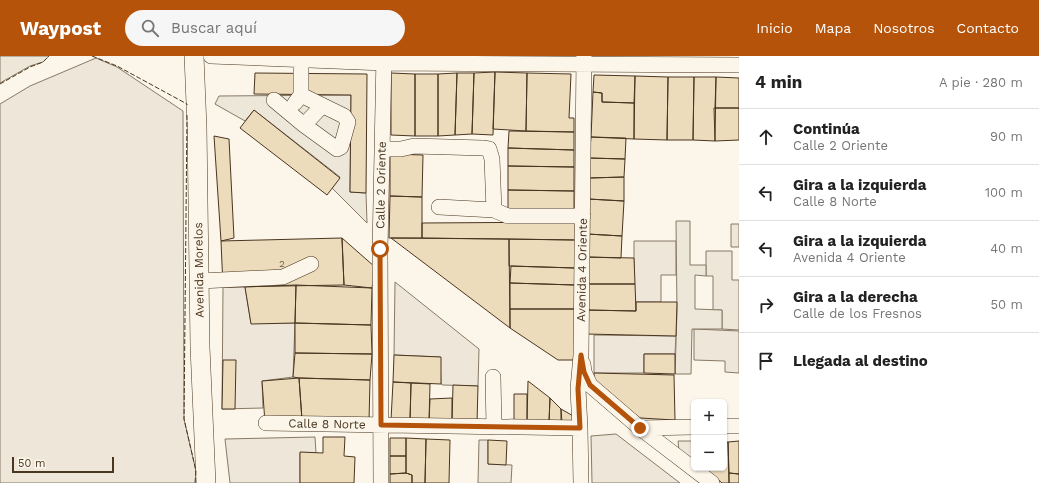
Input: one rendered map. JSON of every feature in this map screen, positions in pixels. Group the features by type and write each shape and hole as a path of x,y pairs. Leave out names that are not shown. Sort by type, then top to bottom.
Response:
{"main road":[{"name":"Avenida Morelos","path":"194,56 197,127 200,347 206,483"}],"street":[{"path":"211,56 301,60 584,60 739,65"},
{"path":"288,111 301,95 301,60"},
{"name":"Calle 2 Oriente","path":"381,483 380,249 384,60"},
{"name":"Avenida 4 Oriente","path":"582,483 578,389 581,355 584,60"},
{"path":"274,100 304,125 337,149 341,147 348,122 344,116 301,95"},
{"path":"304,125 322,106"},
{"path":"382,149 401,149 414,146 489,149 492,158 494,210"},
{"path":"439,207 494,210 508,216 583,216"},
{"path":"200,281 283,277 311,264"},
{"path":"581,355 584,372 590,385 640,428 712,483"},
{"path":"493,377 494,427"},
{"name":"Calle 8 Norte","path":"266,423 580,428"},
{"path":"727,426 739,426"},
{"path":"640,428 691,427"}],"shaded area":[{"path":"0,56 49,56 43,62 30,66 0,83"},
{"path":"96,58 117,67 183,111 184,419 196,471 196,483 0,483 0,104 30,86"},
{"path":"351,95 350,192 366,193 367,223 332,188 340,177 254,110 245,121 215,104 219,96"},
{"path":"676,221 690,221 690,265 706,265 706,276 695,275 695,309 722,310 722,329 692,329 691,374 675,374 677,311"},
{"path":"731,224 739,224 739,247 731,247"},
{"path":"634,241 676,241 676,275 661,275 661,302 634,302"},
{"path":"706,251 732,251 732,280 739,280 739,330 722,329 722,310 713,310 713,276 706,276"},
{"path":"395,282 479,349 478,386 441,384 440,357 394,355"},
{"path":"223,287 245,287 251,323 295,323 293,377 262,381 263,408 222,409"},
{"path":"694,329 739,331 739,373 725,372 725,361 694,360"},
{"path":"594,335 676,336 675,354 644,354 644,373 594,373"},
{"path":"616,434 680,483 592,483 591,436"},
{"path":"315,437 316,453 300,453 300,483 230,483 225,439"},
{"path":"479,440 488,440 488,464 512,465 511,483 478,483"},
{"path":"678,441 691,441 691,462 679,451"}],"building":[{"path":"495,72 527,73 526,131 493,129"},
{"path":"495,72 493,135 472,134 474,73"},
{"path":"255,73 367,74 366,193 350,192 351,95 254,94"},
{"path":"391,73 415,74 415,136 391,135"},
{"path":"457,73 474,73 472,134 455,135"},
{"path":"457,73 455,135 438,136 438,74"},
{"path":"527,73 571,74 569,118 574,118 574,132 526,131"},
{"path":"415,74 438,74 438,136 415,136"},
{"path":"594,75 635,76 634,103 602,102 602,93 593,92"},
{"path":"635,76 668,77 667,140 634,139"},
{"path":"668,77 694,77 693,140 667,140"},
{"path":"694,77 716,77 715,141 693,140"},
{"path":"716,77 739,78 739,108 715,108"},
{"path":"593,92 602,93 602,102 634,103 634,139 591,137"},
{"path":"714,108 739,108 739,140 715,141"},
{"path":"254,110 340,178 327,195 240,128"},
{"path":"509,131 574,132 574,150 508,148"},
{"path":"214,136 229,139 234,238 221,241"},
{"path":"591,137 626,138 625,159 589,158"},
{"path":"508,148 574,150 574,167 508,166"},
{"path":"390,154 423,155 422,197 390,196"},
{"path":"589,158 625,159 624,177 589,178"},
{"path":"508,166 574,167 574,191 508,190"},
{"path":"624,177 624,201 588,199 589,178"},
{"path":"508,190 574,191 574,212 508,212"},
{"path":"390,196 422,197 422,238 389,238"},
{"path":"588,199 624,201 622,236 587,234"},
{"path":"577,222 576,240 422,238 422,223"},
{"path":"587,234 622,236 621,258 586,257"},
{"path":"342,238 344,285 223,287 221,241"},
{"path":"342,238 375,267 372,288 344,285"},
{"path":"391,238 509,239 510,328"},
{"path":"509,239 576,240 575,268 509,266"},
{"path":"586,257 634,258 635,284 586,284"},
{"path":"511,266 575,268 575,285 510,283"},
{"path":"510,283 575,285 576,309 510,309"},
{"path":"586,284 635,284 636,311 586,310"},
{"path":"296,285 295,323 251,324 245,287"},
{"path":"296,285 372,288 371,325 295,323"},
{"path":"636,302 677,302 676,336 586,334 586,310 636,311"},
{"path":"510,309 576,309 576,360 558,360 510,328"},
{"path":"295,323 371,325 372,354 295,353"},
{"path":"295,353 372,354 370,380 293,377"},
{"path":"644,354 675,354 675,374 644,373"},
{"path":"394,355 441,357 441,384 393,382"},
{"path":"223,360 236,360 235,409 222,409"},
{"path":"594,373 674,375 675,420 640,418 594,384"},
{"path":"299,378 370,380 369,421 302,420"},
{"path":"299,378 302,420 265,423 262,381"},
{"path":"528,381 550,398 549,422 527,422"},
{"path":"393,382 411,383 410,421 391,420"},
{"path":"411,383 430,384 429,422 410,421"},
{"path":"453,385 478,386 477,423 452,422"},
{"path":"514,394 527,394 527,422 514,424"},
{"path":"452,398 452,422 429,422 430,399"},
{"path":"550,398 561,409 561,423 549,422"},
{"path":"561,409 575,417 575,422 562,423"},
{"path":"323,437 345,437 344,456 355,457 354,483 300,483 300,452 323,453"},
{"path":"390,438 406,438 406,456 390,456"},
{"path":"406,438 426,439 425,483 412,483 412,475 406,473"},
{"path":"426,439 450,440 449,483 425,483"},
{"path":"488,440 507,441 506,465 488,464"},
{"path":"739,441 739,474 729,473 728,442"},
{"path":"728,442 729,483 722,483 708,471 727,471"},
{"path":"390,456 406,456 406,473 390,474"},
{"path":"406,473 412,475 412,483 390,483 390,474"},
{"path":"729,473 739,474 739,483 729,483"}],"fence":[{"path":"0,84 30,67 43,62 49,56"},
{"path":"92,56 117,66 187,105"},
{"path":"187,115 184,419 196,471 195,483"}],"route":[{"path":"380,249 381,425 580,428 578,389 581,355 584,372 590,385 640,428"}]}
